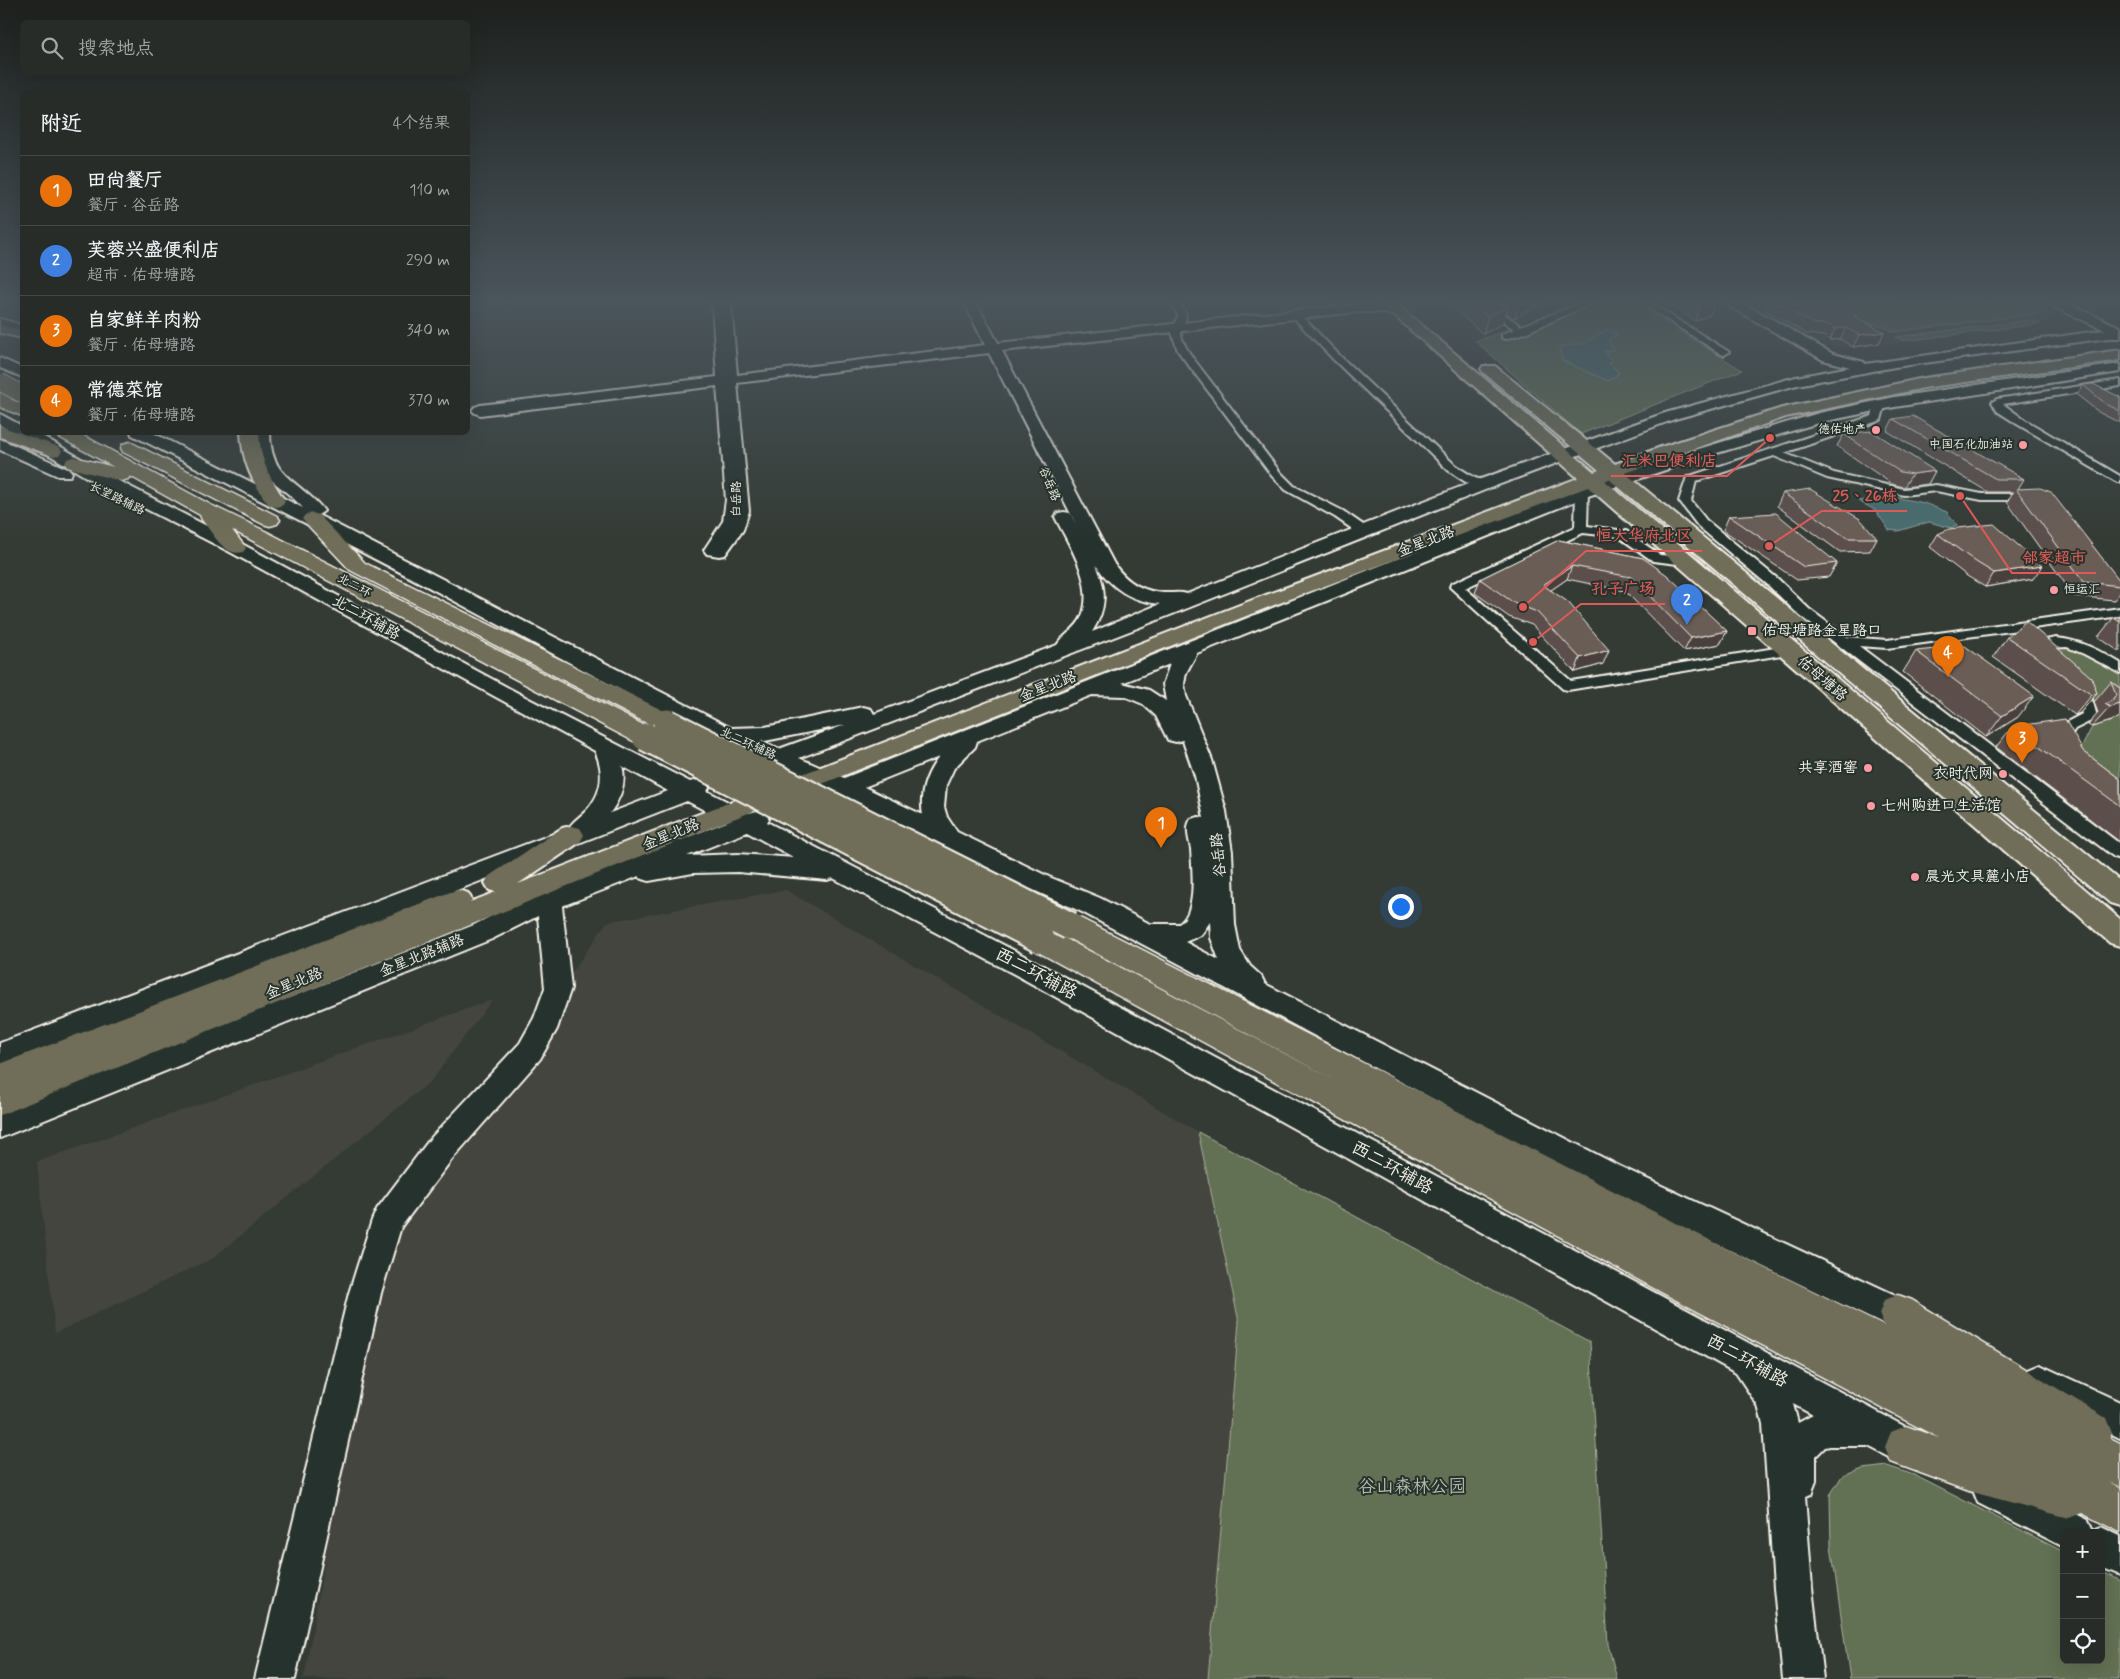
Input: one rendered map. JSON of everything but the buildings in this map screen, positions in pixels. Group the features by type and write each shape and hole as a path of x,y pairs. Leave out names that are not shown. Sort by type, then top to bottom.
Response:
{"highway":[{"path":"0,382 13,400"},
{"name":"北二环","path":"106,435 357,566 657,730"},
{"name":"北二环","path":"58,442 154,483 657,730"},
{"path":"74,463 154,483"},
{"path":"204,509 236,548"},
{"path":"316,521 357,566"},
{"path":"657,730 1055,933 2120,1465"},
{"path":"1055,933 1676,1280 2120,1510"},
{"path":"1898,1314 2120,1451"},
{"path":"1895,1441 1969,1470 2120,1510"}],"main road":[{"path":"0,389 11,382"},
{"name":"佑母塘路","path":"1490,382 1592,471 1837,647 2120,896"},
{"name":"佑母塘路","path":"1501,382 1686,561 2120,935"},
{"name":"金星北路","path":"810,772 1262,603 1592,471 1652,441 1767,404 1870,382"},
{"name":"金星北路","path":"1592,471 1782,413 1929,382"},
{"path":"0,431 20,435"},
{"path":"21,435 58,442"},
{"path":"250,435 250,448 254,466 262,483 276,501"},
{"name":"金星北路","path":"0,1078 499,883 719,807"},
{"name":"金星北路","path":"0,1101 719,807"},
{"path":"499,883 571,835"}],"street":[{"path":"706,382 480,408 480,410 708,382"},
{"name":"白岳路","path":"727,382 740,511 734,530 719,551 713,550 728,530 734,511 727,382"},
{"name":"谷岳路","path":"1004,382 1095,584 1096,603 1086,626 1072,642 1050,655"},
{"path":"1008,382 1114,576 1126,587 1150,597 1174,599 1204,594"},
{"path":"1206,382 1276,474 1290,488 1339,514 1365,532"},
{"path":"1362,382 1452,468 1471,481 1484,484"},
{"path":"810,772 977,734 1077,692 1190,649 1592,471 1698,407 1789,382"},
{"path":"721,732 750,735 784,731 880,710 966,687 1484,484 1592,471 1701,452 1819,418 1880,405 2027,382"},
{"path":"2119,479 2001,409 1997,402 2120,383"},
{"path":"1880,405 1877,418 1691,479 1685,501 1702,523 1773,582 1837,647 2120,853"},
{"name":"北二环辅路","path":"0,419 20,430"},
{"name":"北二环辅路","path":"34,435 58,442 74,463 719,807"},
{"name":"北二环辅路","path":"144,435 316,521 721,732 810,772"},
{"path":"262,435 261,444 265,464 312,507 316,521"},
{"name":"长望路辅路","path":"0,444 112,494 192,538 236,548"},
{"path":"1773,452 1831,476 1904,492 1936,488 1982,497 2030,498"},
{"path":"1581,529 1592,471"},
{"path":"1686,561 1657,558 1622,534 1581,529 1456,586 1568,686 1788,650"},
{"path":"1837,647 1887,644 2120,612"},
{"path":"2044,622 2057,641"},
{"path":"2047,662 2032,649 2057,641 2081,646 2120,669"},
{"name":"谷岳路","path":"1190,649 1176,669 1174,689 1177,703 1201,756 1213,803 1220,854 1221,926 1231,958 1248,981 1267,996"},
{"path":"2061,675 2083,694 2090,716 2070,726 2058,742 2068,758"},
{"path":"810,772 966,687"},
{"name":"谷岳路","path":"1077,692 1116,689 1144,696 1157,703 1166,712 1186,758 1196,804 1203,853 1204,895 1199,918 1192,928 1181,933 1166,936 1146,934"},
{"path":"948,837 940,827 934,810 936,787 941,771 947,761 958,749 977,734"},
{"path":"571,835 599,812 612,789 612,768 609,756 603,746"},
{"path":"810,772 1040,883 1091,905 1608,1176 2120,1420"},
{"name":"金星北路辅路","path":"0,1125 483,932 520,913 557,898 719,807 810,772"},
{"name":"金星北路辅路","path":"0,1055 571,835 719,807 810,772"},
{"name":"西二环辅路","path":"719,807 1051,982 1895,1441 2067,1529"},
{"path":"275,1679 365,1293 388,1220 440,1149 530,1052 547,1021 558,988 557,898 654,870 701,864 759,864 801,867 858,879"},
{"path":"1745,1360 1765,1383 1778,1410 1782,1436 1793,1588 1803,1679"},
{"path":"1818,1679 1807,1591 1797,1457 1801,1446 1807,1438 1826,1429 1854,1427 1895,1441"},
{"path":"2105,1548 2120,1556"}],"shaded area":[{"path":"786,890 1198,1132 1239,1322 1208,1679 304,1679 380,1247 607,922"},
{"path":"492,1000 431,1081 213,1258 55,1333 37,1162"}],"green space":[{"path":"1522,382 1711,382 1581,434"},
{"path":"2069,645 2120,676 2120,798 2072,766 2100,707 2050,662 2046,650"},
{"name":"谷山森林公园","path":"1198,1132 1590,1342 1608,1644 1617,1679 1208,1679 1239,1322"},
{"path":"1887,1466 1914,1475 2060,1550 2060,1664 2105,1664 2105,1573 2120,1581 2120,1679 1850,1679 1831,1545 1830,1495 1842,1476 1863,1469"}],"water":[{"path":"1889,496 1924,503 1947,512 1957,525 1951,528 1929,522 1898,531 1889,530 1875,510 1858,501"}],"place":[{"name":"德佑地产","path":"1876,430"},
{"name":"汇米巴便利店","path":"1770,438"},
{"name":"中国石化加油站","path":"2023,445"},
{"name":"邻家超市","path":"1960,496"},
{"name":"25、26栋","path":"1769,546"},
{"name":"恒运汇","path":"2054,590"},
{"name":"恒大华府北区","path":"1523,607"},
{"name":"芙蓉兴盛便利店","path":"1687,625"},
{"name":"佑母塘路金星路口","path":"1752,631"},
{"name":"孔子广场","path":"1533,642"},
{"name":"常德菜馆","path":"1948,677"},
{"name":"自家鲜羊肉粉","path":"2022,763"},
{"name":"共享酒窖","path":"1868,768"},
{"name":"衣时代网","path":"2003,774"},
{"name":"七州购进口生活馆","path":"1871,806"},
{"name":"田尚餐厅","path":"1161,848"},
{"name":"晨光文具麓小店","path":"1915,877"}]}
